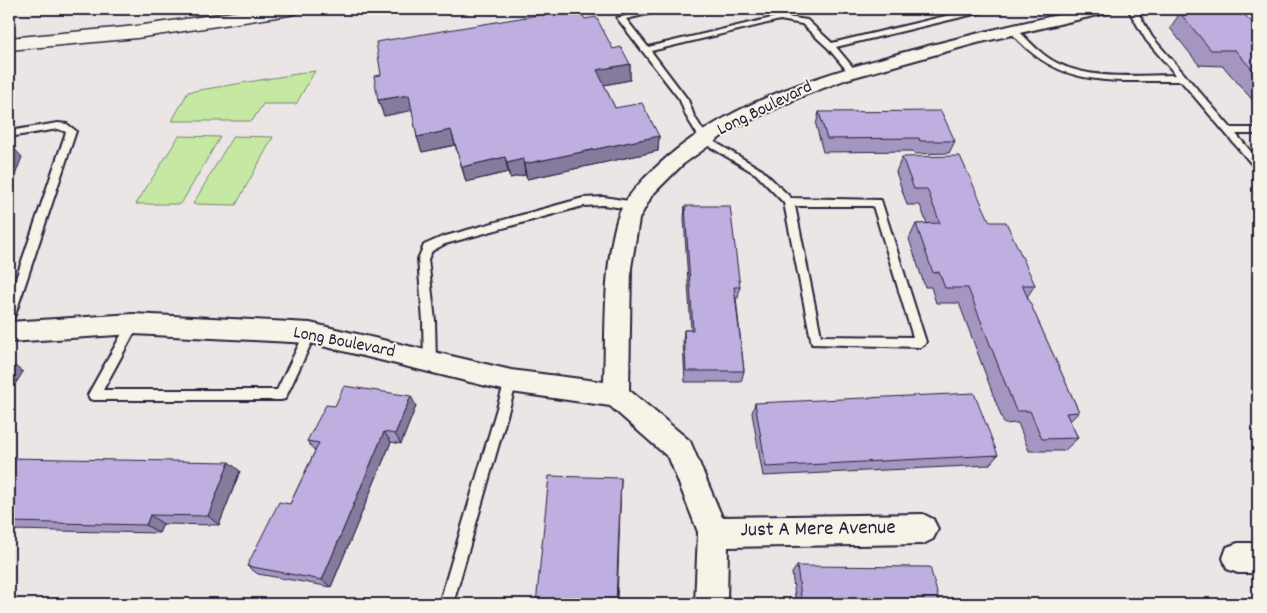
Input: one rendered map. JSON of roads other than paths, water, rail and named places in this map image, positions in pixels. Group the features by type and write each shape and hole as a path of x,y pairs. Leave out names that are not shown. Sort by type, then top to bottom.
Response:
{"highway":[{"path":"9,44 136,32 290,9"}],"street":[{"name":"Long Boulevard","path":"9,332 133,324 310,333 511,381 616,395 620,268 628,219 644,190 675,160 725,125 794,93 852,72 1013,30 1066,13 1105,9"},
{"path":"616,395 680,450 713,532 711,604"},
{"name":"Just A Mere Avenue","path":"713,532 923,528"}],"lane":[{"path":"666,9 621,18 684,100 690,116 705,140 760,172 789,202 816,341 920,342 878,202 789,202"},
{"path":"770,9 780,18"},
{"path":"831,46 984,9"},
{"path":"1132,9 1149,38 1258,166"},
{"path":"1241,9 1258,26"},
{"path":"646,50 780,18 804,22 831,46 852,72"},
{"path":"1013,30 1039,54 1060,68 1092,76 1183,78"},
{"path":"9,134 58,126 68,128 70,131 9,315"},
{"path":"1228,131 1258,131"},
{"path":"430,362 430,321 423,259 428,248 442,241 583,202 604,201 635,206"},
{"path":"133,324 94,395 281,395 310,333"},
{"path":"446,604 511,381"}]}
